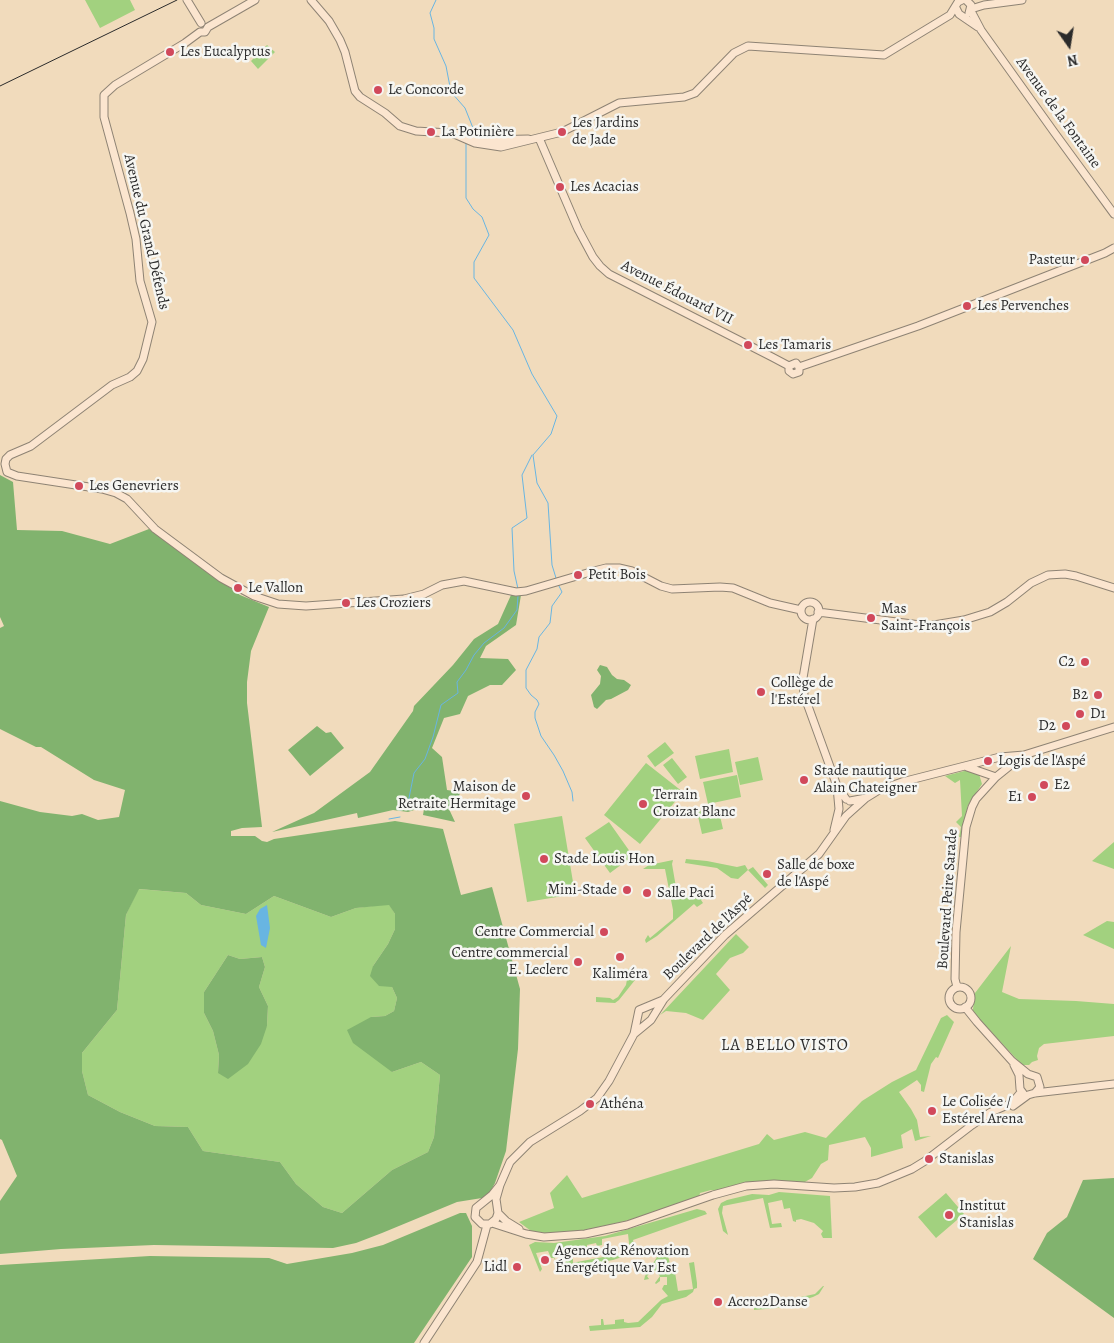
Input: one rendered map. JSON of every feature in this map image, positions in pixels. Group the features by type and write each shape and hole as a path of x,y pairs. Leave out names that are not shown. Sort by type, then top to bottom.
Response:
{"street":[{"path":"201,23 198,27 200,32 206,31 208,27 255,0"},
{"path":"324,0 314,3 334,28 340,40 355,91 360,98 385,113 400,126 416,131 466,134 487,140 535,138 568,130 620,103 672,99 690,95 734,52 741,48 756,46 884,55 950,15 959,7 967,14 970,6 1022,0"},
{"path":"188,1 201,23 205,23 208,27"},
{"name":"Avenue de la Fontaine","path":"970,6 980,29"},
{"name":"Avenue de la Fontaine","path":"959,7 980,29 1114,214"},
{"name":"Avenue du Grand Défends","path":"200,32 115,85 104,95 104,117 130,213 136,239 140,281 152,322 143,359 137,371 130,377 112,385 31,446 10,454 5,464 7,472 18,476 102,489 116,493 127,499 155,529 221,578 254,596 286,606 404,599 424,594 442,585 464,581 507,590 526,591 606,568 619,568 661,586 672,588 720,586 733,588 770,603 801,610"},
{"name":"Avenue Édouard VII","path":"535,138 578,229 600,266 609,274 789,366 796,363 799,367 918,326 1114,248"},
{"path":"818,612 928,626 964,620 990,612 1007,602 1031,583 1048,575 1065,574 1076,576 1114,588"},
{"path":"812,603 816,605 818,612 817,616 808,620 803,618 801,610 805,604 812,603"},
{"path":"813,619 803,678 803,690 837,786 853,806 850,812 843,813 839,807 842,800 848,800"},
{"path":"984,788 983,765 986,762 1024,755 1114,727"},
{"path":"983,773 996,777 1024,755"},
{"path":"997,759 1003,766 1003,770"},
{"name":"Boulevard de l'Aspé","path":"634,1034 650,1020 664,999 726,935 815,857 850,812 866,798 879,790 902,782 986,762"},
{"name":"Boulevard de l'Aspé","path":"965,767 974,768 983,773"},
{"name":"Boulevard Peire Sarade","path":"957,988 955,979 956,932 964,841 972,807 984,788 996,777"},
{"name":"Boulevard de l'Aspé","path":"834,831 839,807 837,786"},
{"name":"Boulevard de l'Aspé","path":"848,800 866,798"},
{"path":"957,988 966,989 970,993 971,1000 966,1007 956,1008 950,1002 951,992 957,988"},
{"name":"Boulevard de l'Aspé","path":"646,1008 664,999"},
{"path":"966,1007 1012,1061 1028,1074 1037,1078 1040,1083 1055,1090"},
{"path":"646,1008 652,1012 650,1020 642,1023 637,1018 639,1010 646,1008"},
{"name":"Boulevard de l'Aspé","path":"497,1211 496,1199 510,1162 530,1142 590,1104 601,1093 634,1034 637,1018"},
{"path":"1012,1061 1020,1079 1019,1086 1028,1093 1114,1084"},
{"path":"1020,1079 1028,1074"},
{"path":"536,1236 514,1226 491,1203 483,1202 477,1205 475,1217 480,1223 536,1236 564,1236 585,1234 643,1220 707,1197 746,1186 774,1184 834,1188 878,1183 912,1169 925,1161 991,1112 1038,1089 1040,1083"},
{"name":"Boulevard de l'Aspé","path":"483,1202 500,1185"},
{"path":"424,1343 477,1262 490,1224 496,1219 497,1211"},
{"path":"480,1223 479,1229 482,1245"}],"green space":[{"path":"85,0 130,0 135,10 100,28"},
{"path":"267,45 275,52 258,69 251,61"},
{"path":"0,475 13,482 17,530 62,531 110,544 149,529 240,595 269,607 251,651 247,682 247,703 262,827 242,828 231,831 231,836 255,836 267,842 274,839 395,821 443,829 461,895 492,887 520,989 518,1049 506,1151 495,1183 489,1194 482,1198 457,1202 356,1243 333,1248 154,1245 0,1254 0,1201 17,1176 0,1139 0,801 40,812 72,816 82,814 98,820 119,817 125,790 94,780 41,747 36,747 0,729 0,628 4,626 0,617","holes":["139,889 186,893 201,905 246,914 274,896 331,917 356,908 389,905 395,914 395,929 388,944 373,966 370,976 379,986 392,987 397,998 394,1011 385,1016 371,1017 347,1030 353,1043 392,1072 421,1062 440,1075 434,1137 428,1152 392,1170 342,1213 323,1207 296,1184 280,1162 203,1151 188,1127 155,1126 120,1112 88,1095 82,1071 82,1053 117,1010 126,915"]},
{"path":"511,595 521,595 516,625 486,646 480,658 508,659 516,670 502,685 490,685 468,696 460,714 444,718 432,748 442,757 447,790 460,792 459,797 452,801 449,809 455,822 423,815 424,809 408,812 393,810 358,818 357,813 272,832 314,813 370,772 413,711 414,706 453,665 474,639 498,624"},
{"path":"600,665 607,667 617,679 624,680 631,685 628,690 606,700 597,709 594,707 591,695 600,684 601,676 597,670"},
{"path":"317,726 326,733 331,732 344,748 310,776 288,750"},
{"path":"665,742 674,753 655,767 647,756"},
{"path":"729,749 733,772 700,779 695,756"},
{"path":"758,757 763,780 740,785 735,762"},
{"path":"672,758 687,777 678,784 663,765"},
{"name":"Terrain Croizat Blanc","path":"646,763 683,792 640,844 604,815"},
{"path":"968,770 979,774 982,784 968,805 961,837 959,837 961,827 956,822 962,816 960,780 955,783 945,776"},
{"path":"737,775 741,797 708,804 703,782"},
{"path":"718,807 723,829 702,834 697,812"},
{"name":"Stade Louis Hon","path":"562,816 575,894 527,902 514,824"},
{"path":"609,822 633,856 610,873 585,838"},
{"path":"1114,842 1114,869 1092,861"},
{"path":"686,859 737,867 745,865 748,870 738,879 731,878 717,868 685,863"},
{"path":"673,860 672,864 678,899 703,890 705,891 701,900 703,903 697,907 694,904 657,936 646,943 645,940 648,935 650,938 673,919 673,910 665,869 643,869 649,865"},
{"path":"753,867 768,885 765,888 748,870"},
{"path":"138,889 186,893 201,905 246,914 274,896 331,917 356,908 389,904 395,914 395,929 388,944 373,966 392,987 397,998 394,1011 385,1016 371,1017 392,1072 421,1062 440,1075 434,1137 428,1152 392,1170 342,1213 323,1207 296,1184 280,1162 203,1151 188,1127 155,1126 120,1112 88,1095 82,1071 82,1053 117,1010 126,915","holes":["228,955 240,959 262,957 265,967 259,987 268,1006 267,1026 218,1073 219,1055 213,1031 204,1013 204,992"]},
{"path":"1107,921 1114,922 1114,949 1083,935"},
{"path":"736,934 749,947 743,953 730,958 716,974 730,990 703,1020 686,1013 666,1011 660,1015"},
{"path":"1011,946 1002,992 1019,999 1114,1004 1114,1036 1044,1044 1039,1048 1038,1060 1029,1065 1022,1065 973,1012 975,993"},
{"path":"228,955 240,959 262,957 265,967 259,987 268,1006 267,1026 261,1044 248,1064 228,1079 218,1073 219,1055 213,1031 204,1013 204,992"},
{"path":"629,968 639,971 639,975 619,1000 615,1003 596,1002 596,997 613,1000 618,997 626,985"},
{"path":"947,1015 954,1022 938,1058 936,1057 931,1064 924,1092 921,1091 921,1085 917,1080 899,1092 917,1120 920,1137 931,1136 915,1141 912,1129 901,1135 903,1148 871,1157 871,1148 865,1137 829,1145 828,1160 821,1164 812,1178 803,1183 711,1190 700,1193 699,1197 641,1217 585,1231 564,1234 544,1233 531,1231 519,1222 554,1208 550,1193 567,1175 582,1198 759,1144 767,1134 774,1140 805,1132 826,1138 862,1101 892,1082 916,1070 941,1018"},
{"path":"1114,1178 1114,1318 1033,1259 1047,1233 1067,1217 1083,1180"},
{"path":"779,1192 830,1196 832,1238 823,1238 821,1234 823,1231 814,1223 801,1219 796,1220 796,1222 793,1221 790,1208 784,1209 782,1200 768,1203 772,1224 781,1223 782,1227 770,1228 763,1198 723,1206 722,1213 728,1235 723,1231 718,1209 721,1203 752,1194 769,1195"},
{"path":"946,1193 964,1214 936,1238 918,1217"},
{"path":"697,1209 705,1211 707,1214 633,1240 636,1250 633,1256 629,1257 627,1250 630,1252 628,1234 602,1239 602,1245 597,1246 596,1243 587,1245 587,1248 572,1252 572,1256 569,1256 570,1253 568,1251 561,1260 560,1258 563,1253 556,1249 554,1256 557,1264 554,1258 551,1258 548,1251 536,1253 542,1269 540,1272 529,1245 535,1242 554,1243 605,1236"},
{"path":"460,1213 466,1213 472,1226 472,1257 414,1343 0,1343 0,1265 150,1256 269,1258 287,1264 352,1253 383,1245"},
{"path":"619,1254 619,1256 622,1256 613,1260 563,1269 561,1267 568,1259 573,1259 573,1263"},
{"path":"668,1256 670,1264 674,1266 678,1291 693,1289 689,1263 694,1262 697,1288 686,1297 662,1304 652,1317 640,1327 590,1331 589,1326 601,1325 601,1319 603,1319 604,1325 615,1324 615,1320 624,1319 624,1322 628,1323 638,1322 661,1300 668,1296 662,1289 664,1285 667,1285 667,1277 660,1277 660,1281 656,1284 660,1276 654,1270 647,1276 649,1279 644,1280 657,1257"},
{"path":"823,1286 819,1294 813,1297 777,1308 754,1310 754,1307 815,1294"}],"water":[{"path":"267,905 270,928 266,948 261,945 256,916 260,909"}],"waterway":[{"path":"436,0 430,13 434,28 434,39 446,66 451,92 465,108 473,128 471,133"},
{"path":"466,141 466,198 473,209 482,217 489,235 474,262 474,278 513,330 532,374 557,416 551,434 533,455 537,483 548,503 552,565 556,578"},
{"path":"518,589 514,571 512,528 527,518 522,475 532,455"},
{"path":"558,584 562,592 552,606 550,623 539,637 537,649 526,670 526,688 539,704 535,712 535,718 541,736 563,771 572,792 573,801"},
{"path":"400,810 400,804 408,803 414,773 425,759 441,705 458,693 457,682 474,655 484,643 504,628 517,610 518,596"},
{"path":"389,819 400,817"}],"railway":[{"path":"0,86 177,0"}],"place":[{"name":"Les Eucalyptus","path":"170,52"},
{"name":"Le Concorde","path":"378,90"},
{"name":"La Potinière","path":"431,132"},
{"name":"Les Jardins de Jade","path":"562,132"},
{"name":"Les Acacias","path":"560,187"},
{"name":"Pasteur","path":"1085,260"},
{"name":"Les Pervenches","path":"967,306"},
{"name":"Les Tamaris","path":"748,345"},
{"name":"Les Genevriers","path":"79,486"},
{"name":"Petit Bois","path":"578,575"},
{"name":"Le Vallon","path":"238,588"},
{"name":"Les Croziers","path":"346,603"},
{"name":"Mas Saint-François","path":"871,618"},
{"name":"C2","path":"1085,662"},
{"name":"Collège de l'Estérel","path":"761,692"},
{"name":"B2","path":"1098,695"},
{"name":"D1","path":"1080,714"},
{"name":"D2","path":"1066,726"},
{"name":"Logis de l'Aspé","path":"988,761"},
{"name":"Stade nautique Alain Chateigner","path":"804,780"},
{"name":"E2","path":"1044,785"},
{"name":"Maison de Retraite Hermitage","path":"526,796"},
{"name":"E1","path":"1032,797"},
{"name":"Terrain Croizat Blanc","path":"643,804"},
{"name":"Stade Louis Hon","path":"544,859"},
{"name":"Salle de boxe de l'Aspé","path":"767,874"},
{"name":"Mini-Stade","path":"627,890"},
{"name":"Salle Paci","path":"647,893"},
{"name":"Centre Commercial","path":"604,932"},
{"name":"Kaliméra","path":"620,957"},
{"name":"Centre commercial E. Leclerc","path":"578,962"},
{"name":"Athéna","path":"590,1104"},
{"name":"Le Colisée / Estérel Arena","path":"932,1111"},
{"name":"Stanislas","path":"929,1159"},
{"name":"Institut Stanislas","path":"949,1215"},
{"name":"Agence de Rénovation Énergétique Var Est","path":"545,1260"},
{"name":"Lidl","path":"517,1267"},
{"name":"Accro2Danse","path":"718,1302"}],"district":[{"name":"LA BELLO VISTO","path":"785,1046"}]}
